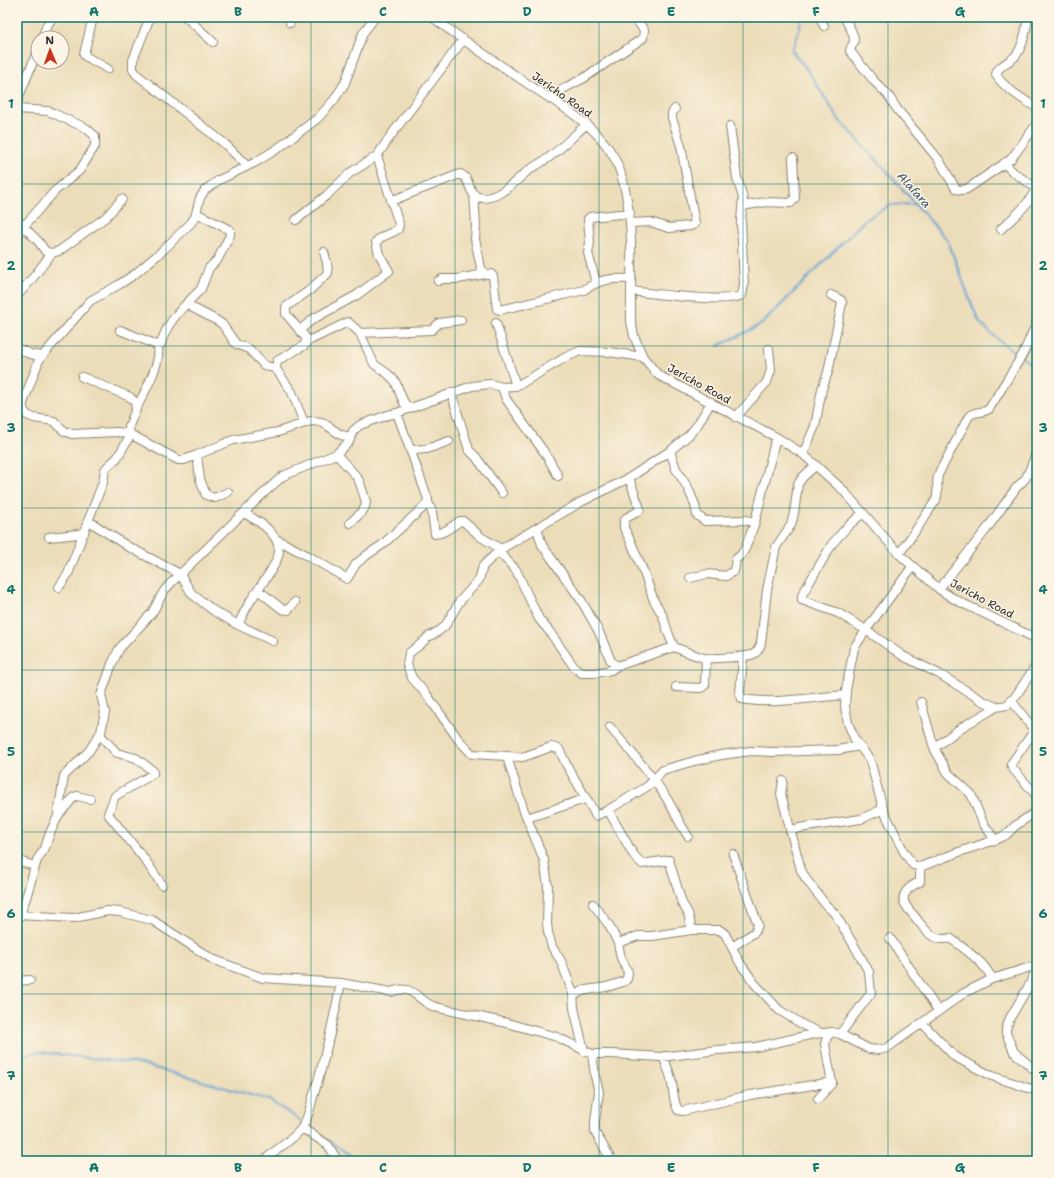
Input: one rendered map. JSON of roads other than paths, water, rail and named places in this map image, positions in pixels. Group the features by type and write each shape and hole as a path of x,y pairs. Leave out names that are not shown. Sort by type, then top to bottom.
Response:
{"street":[{"path":"45,30 53,17"},
{"path":"93,17 84,54 108,69"},
{"path":"150,17 133,60 133,69 136,74 224,144 246,166"},
{"path":"186,17 213,42"},
{"path":"17,419 23,409 23,403 41,356 90,301 120,284 140,270 161,252 191,223 196,213 200,198 205,190 219,180 277,149 318,118 334,100 345,83 363,33 375,17"},
{"name":"Jericho Road","path":"432,17 586,124 599,136 613,154 620,170 630,213 630,291 631,321 634,336 642,357 658,374 776,437 803,454 843,490 912,567 939,589 962,603 1037,639"},
{"path":"550,99 563,89 584,78 643,38 644,30 634,17"},
{"path":"820,17 824,26"},
{"path":"845,17 854,38 854,44 850,48 850,51 874,81 888,95 897,109 939,160 956,189 967,189 1004,163 1016,153 1037,124"},
{"path":"1028,17 1024,36 1017,55 1011,61 999,68 996,75 998,80 1037,108"},
{"path":"296,220 327,195 350,173 377,156 463,40"},
{"path":"17,101 30,69"},
{"path":"17,108 48,111 86,128 95,136 96,146 80,170 55,191 20,230"},
{"path":"631,223 650,222 669,228 690,226 695,224 681,146 672,118 675,109"},
{"path":"474,194 476,197 482,198 501,193 527,172 551,156 586,124"},
{"path":"630,291 702,298 736,298 742,294 744,285 741,220 743,198 737,178 730,126"},
{"path":"300,330 313,319 357,295 389,271 379,254 376,242 382,236 395,232 399,227 399,224 377,156"},
{"path":"742,206 766,202 792,203 795,198 793,158"},
{"path":"1001,228 1019,212 1030,199 1037,187 1013,172 1004,163"},
{"path":"391,201 460,174 466,178 474,194 476,225 475,239 482,268 485,274"},
{"path":"17,296 52,253 59,250 106,218 122,199"},
{"path":"157,345 161,344 164,333 172,319 201,289 209,268 218,259 230,235 230,230 196,213"},
{"path":"596,283 588,253 590,243 588,219 590,217 630,213"},
{"path":"17,220 20,230 38,241 46,252 52,253"},
{"path":"306,342 306,338 286,314 286,307 310,290 328,273 324,252"},
{"path":"438,281 442,279 458,279 491,274 493,276 497,305 498,309 500,310 584,290 603,280 630,279"},
{"path":"803,454 815,426 822,388 828,372 842,303 841,300 831,295"},
{"path":"187,303 222,324 236,344 249,349 264,366 276,369 292,392 304,423"},
{"path":"360,333 432,330 439,323 461,320"},
{"path":"276,369 277,361 305,345 306,342 348,322 360,333 374,364 395,381 404,403 410,408"},
{"path":"899,554 936,500 936,483 938,475 969,416 971,414 987,411 989,409 1023,354 1037,322"},
{"path":"496,323 516,386"},
{"path":"120,330 157,345"},
{"path":"59,587 68,574 89,521 103,482 105,470 117,458 130,436 129,426 158,358 157,345"},
{"path":"17,348 30,354 41,356"},
{"path":"736,417 767,382 771,370 769,349"},
{"path":"58,816 64,776 89,751 101,732 105,712 101,695 119,649 152,613 164,591 180,574 283,476 336,454 349,442 353,431 362,424 397,413 451,392 484,384 505,387 516,386 566,356 580,351 609,352 642,357"},
{"path":"82,377 130,397 135,402 136,409"},
{"path":"505,387 503,390 506,399 547,456 558,476"},
{"path":"451,392 469,450 476,457 502,493"},
{"path":"710,402 698,424 690,434 670,451 629,478 581,502 500,550 483,566 479,580 460,601 445,626 428,637 409,653 407,665 412,678 427,695 458,739 472,754 523,757 551,747 559,749 596,816 648,786 663,770 694,761 721,755 751,751 772,752 838,750 859,746"},
{"path":"23,409 27,415 34,418 54,421 64,431 72,434 117,432 130,434 178,460 184,460 198,455 233,440 278,432 311,421 322,422 341,435 351,436"},
{"path":"397,413 432,512 435,534 438,534 460,521 463,521 481,537 500,550 516,570 539,620 549,631 574,667 582,673 595,673 611,670 617,666 674,647"},
{"path":"690,578 707,574 726,576 734,571 736,559 745,549 755,522 776,437"},
{"path":"411,450 427,449 449,441"},
{"path":"670,451 676,469 688,488 698,515 701,519 705,521 745,520 755,522"},
{"path":"939,589 986,530 1016,488 1026,478 1037,452"},
{"path":"336,454 357,477 366,502 366,507 350,523"},
{"path":"198,455 200,479 206,495 215,498 228,492"},
{"path":"629,478 640,509 626,518 624,521 624,528 644,573 654,601 662,614 674,647 706,658 743,657 754,654 760,647 767,590 776,547 791,525 798,484 816,465"},
{"path":"276,540 310,557 347,579 356,564 382,545 428,502"},
{"path":"238,625 250,601 277,560 279,549 272,533 244,513"},
{"path":"863,514 847,527 832,544 801,597 802,600 804,602 838,613 866,630 903,656 939,674 982,701 996,707"},
{"path":"89,521 127,546 180,574 192,594 214,611 238,625 273,641"},
{"path":"537,528 542,545 581,600 599,632 611,661 617,666"},
{"path":"48,537 84,533"},
{"path":"912,567 854,648 845,706 848,723 855,740 870,760 883,809 904,852 913,865 920,867 1006,835 1015,826 1036,812"},
{"path":"258,590 282,609 288,610 295,602"},
{"path":"743,657 740,693 742,699 756,701 796,700 846,695"},
{"path":"676,686 704,687 706,658"},
{"path":"934,748 962,727 996,707 1006,706 1012,700 1037,664"},
{"path":"1012,700 1036,733 1011,764 1013,769 1037,796"},
{"path":"921,702 934,748 948,772 971,794 983,823 995,840"},
{"path":"610,727 654,781 671,806 679,824 688,836"},
{"path":"101,732 101,736 106,743 117,753 136,758 154,771 153,774 115,796 108,814 143,857 162,885"},
{"path":"507,757 527,818 544,860 548,886 548,932 552,947 561,961 569,980 576,1024 584,1051"},
{"path":"783,781 781,794 801,870 825,904 835,914 869,972 871,993 836,1033 827,1037 825,1044 832,1085 818,1099"},
{"path":"90,799 77,796 74,797 58,816 45,848 39,854 34,866 26,898 18,915 74,918 106,911 120,912 152,920 212,959 263,978 341,983 391,992 405,988 427,1004 435,1007 507,1023 557,1037 592,1054 664,1056 756,1047 822,1033 836,1033 869,1049 879,1050 887,1048 964,993 992,979 1037,966"},
{"path":"527,818 586,800"},
{"path":"790,831 799,828 861,819 883,809"},
{"path":"608,810 632,854 642,864 669,860 682,903 688,913 692,930"},
{"path":"732,947 755,932 758,925 733,854"},
{"path":"17,862 34,866"},
{"path":"920,867 920,882 909,888 904,894 903,900 906,907 928,934 935,938 944,940 950,938 986,968 992,979"},
{"path":"573,998 583,990 600,988 628,979 628,972 621,958 618,943 609,925 593,904"},
{"path":"618,943 638,936 652,936 692,930 720,930 725,934 740,963 755,984 779,1010 805,1026 822,1033"},
{"path":"890,938 938,1011"},
{"path":"1037,966 1031,982 1010,1018 1006,1029 1014,1052 1037,1077"},
{"path":"17,980 30,980"},
{"path":"264,1161 270,1154 302,1128 307,1118 330,1036 341,983"},
{"path":"922,1023 955,1057 992,1076 1037,1090"},
{"path":"592,1054 595,1076 600,1092 595,1121 595,1132 612,1161"},
{"path":"664,1056 665,1064 673,1087 675,1104 678,1110 683,1111 750,1095 832,1082"},
{"path":"1025,1063 1037,1072"},
{"path":"302,1128 328,1145 336,1160"}],"waterway":[{"name":"Alafara","path":"802,17 798,35 792,51 806,68 839,120 885,169 948,241 980,323 1002,343 1019,355"},
{"path":"718,346 762,324 865,220 891,205 915,204"},
{"name":"Alafara","path":"1023,358 1037,369"},
{"path":"17,1057 38,1052 141,1064 269,1100 303,1122"},
{"path":"306,1125 359,1161"}]}
